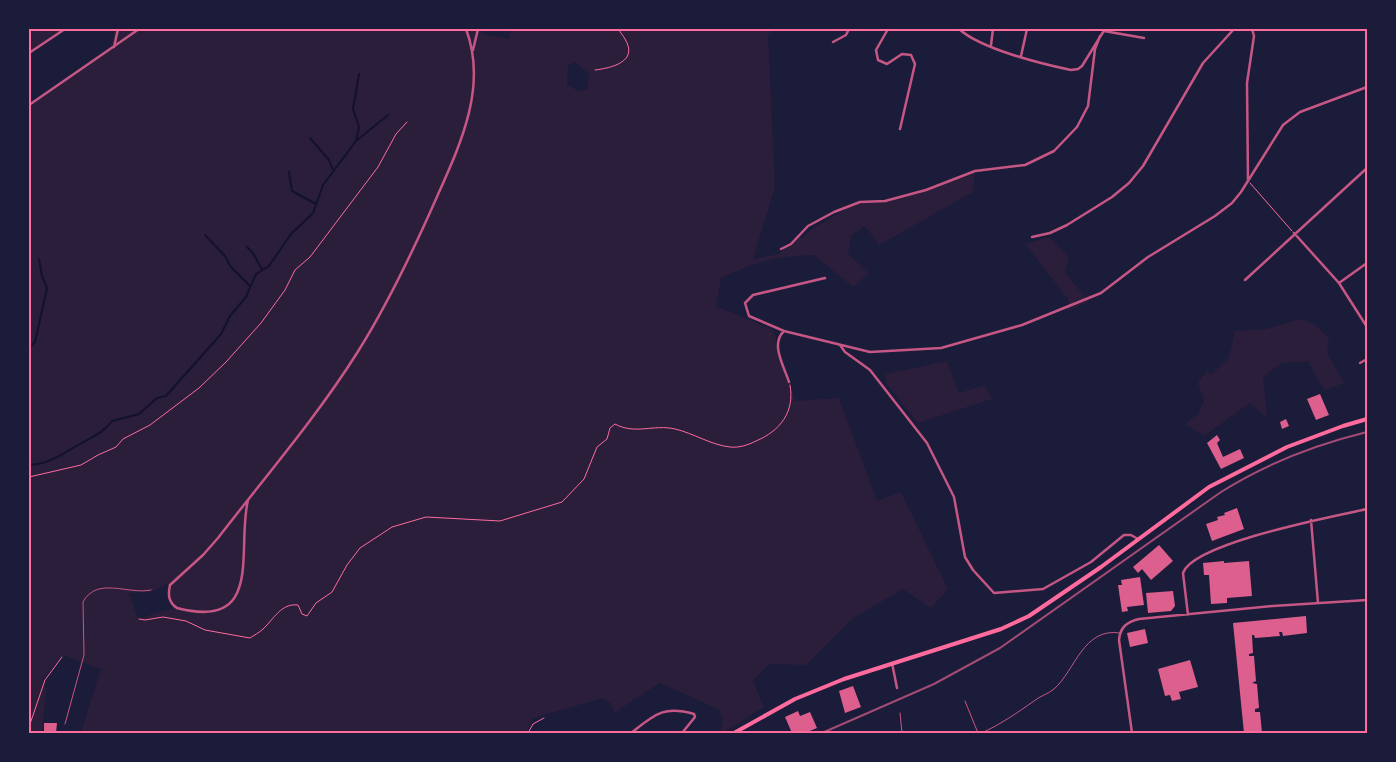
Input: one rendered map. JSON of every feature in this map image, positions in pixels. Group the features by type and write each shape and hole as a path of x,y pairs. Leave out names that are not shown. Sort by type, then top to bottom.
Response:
{"main road":[{"path":"735,732 795,699 892,663 1000,629 1030,616 1139,539 1209,486 1313,436 1367,420"}],"street":[{"path":"29,53 65,29"},
{"path":"113,48 117,39 118,29"},
{"path":"29,105 139,29"},
{"path":"248,500 244,519 243,575 237,594 232,602 213,610 184,610 173,605 168,594 170,585 203,555 248,500 342,375 358,352 407,262 456,153 470,112 473,91 472,51 466,29"},
{"path":"472,51 478,29"},
{"path":"833,42 846,35 849,29"},
{"path":"888,29 876,50 878,60 887,64 902,54 911,55 915,64 900,129"},
{"path":"959,29 972,39 1021,57 1064,69 1078,70 1104,30 1144,38"},
{"path":"991,45 993,29"},
{"path":"1021,57 1027,29"},
{"path":"1032,237 1050,233 1067,225 1112,197 1129,183 1143,166 1202,63 1234,29"},
{"path":"1248,181 1247,83 1254,36 1252,29"},
{"path":"781,249 791,244 808,226 834,212 860,202 885,201 926,190 974,171 1025,165 1054,151 1077,127 1088,106 1095,49 1100,36"},
{"path":"824,278 749,297 745,303 749,316 784,331 870,352 941,348 1042,317 1101,293 1148,257 1232,203 1283,125 1290,119 1300,112 1367,87"},
{"path":"1244,280 1367,168"},
{"path":"1294,233 1339,283 1367,327"},
{"path":"1339,283 1367,263"},
{"path":"784,331 778,336 776,343 789,382"},
{"path":"839,344 845,352 870,370 927,443 954,497 965,557 972,570 994,593 1043,589 1091,562 1124,535 1131,535 1139,539"},
{"path":"1360,363 1367,359"},
{"path":"1188,615 1184,570 1188,565 1218,549 1311,520 1367,509"},
{"path":"1311,520 1318,603"},
{"path":"1132,733 1120,633 1124,626 1134,620 1367,600"},
{"path":"892,663 897,688"},
{"path":"631,733 658,713 674,710 694,714 695,717 682,733"}],"lane":[{"path":"65,724 84,655 83,602 93,590 151,590"},
{"path":"982,733 1010,718 1054,689 1074,659 1101,635 1110,632 1120,633"},
{"path":"965,701 978,733"},
{"path":"900,714 902,733"}],"path":[{"path":"595,70 616,67 625,59 628,49 626,39 619,29"},
{"path":"29,477 80,466 98,455 116,448 123,439 150,425 199,388 226,362 261,322 285,290 296,270 310,257 373,174 396,134 407,122"},
{"path":"1248,181 1294,233"},
{"path":"139,619 163,616 186,621 205,630 250,638 262,631 280,610 290,604 298,604 302,614 307,616 316,603 332,592 347,565 360,548 392,527 426,517 500,521 562,502 584,479 597,447 607,439 610,428 615,424 624,429 636,430 657,426 676,429 730,447 746,446 766,437 788,416 792,398 789,382"},
{"path":"29,726 45,680 62,657"},
{"path":"528,733 533,724 544,718"}],"shaded area":[{"path":"29,29 65,29 29,53"},
{"path":"113,29 483,29 482,34 509,39 511,29 774,29 768,35 775,187 753,259 779,254 799,236 802,238 812,229 858,202 881,201 928,188 975,171 973,192 879,245 865,226 851,236 848,254 869,273 853,287 814,255 777,258 721,278 716,306 773,330 795,401 839,398 877,501 901,492 948,589 931,608 903,589 853,618 806,665 769,664 753,681 764,707 723,733 720,733 723,719 718,709 660,683 614,713 611,703 603,698 533,718 526,733 83,733 81,732 101,669 66,656 61,656 43,679 46,689 42,733 29,733 29,104 109,49 114,37","holes":["575,62 590,75 587,89 579,91 567,85 568,65","168,583 167,594 173,610 165,610 138,619 129,593 151,592"]},
{"path":"1049,237 1069,257 1065,272 1089,302 1067,311 1069,300 1025,244"},
{"path":"1299,319 1314,324 1329,338 1327,353 1344,383 1324,390 1308,361 1282,363 1263,377 1267,418 1250,403 1204,436 1185,424 1199,413 1204,400 1198,383 1207,370 1211,375 1229,358 1235,331 1268,329"},
{"path":"947,361 959,393 985,385 992,399 918,423 886,383 886,374"}],"building":[{"path":"1320,394 1329,415 1316,420 1307,399"},
{"path":"1286,419 1289,426 1282,429 1280,422"},
{"path":"1217,435 1220,440 1217,443 1223,457 1240,449 1244,458 1221,469 1207,443"},
{"path":"1237,508 1244,529 1212,541 1206,524 1218,520 1217,517"},
{"path":"1159,545 1173,561 1151,580 1142,569 1138,573 1133,567"},
{"path":"1224,561 1224,563 1249,561 1252,596 1227,598 1227,603 1211,604 1209,575 1204,575 1203,563"},
{"path":"1140,577 1144,605 1127,607 1128,611 1122,612 1118,585 1122,585 1121,580"},
{"path":"1173,591 1175,606 1171,611 1148,613 1146,593"},
{"path":"1306,616 1307,633 1283,636 1282,632 1279,632 1280,636 1255,638 1252,635 1253,653 1249,654 1249,656 1254,656 1256,681 1252,683 1257,684 1259,708 1255,709 1255,712 1260,712 1262,733 1244,733 1233,623"},
{"path":"1145,629 1148,643 1130,647 1127,633"},
{"path":"1190,660 1198,687 1179,692 1181,699 1172,701 1170,695 1165,696 1158,669"},
{"path":"853,686 861,707 845,713 839,691"},
{"path":"798,711 800,716 810,712 817,728 805,733 792,733 785,717"},
{"path":"44,723 57,723 56,733 44,733"}],"waterway":[{"path":"29,465 43,463 56,458 105,429 112,421 139,414 157,398 166,396 221,334 230,316 246,297 256,274 269,266 291,234 313,213 323,185 356,141 359,127 353,109 359,74"},
{"path":"356,141 388,115"},
{"path":"310,138 329,160 333,170"},
{"path":"289,172 292,191 316,204"},
{"path":"205,235 225,256 231,267 250,286"},
{"path":"247,247 262,269"},
{"path":"29,363 30,347 35,342 47,288 42,276 39,259"}],"railway":[{"path":"822,733 934,684 1000,648 1221,492 1256,472 1310,449 1367,432"}]}
